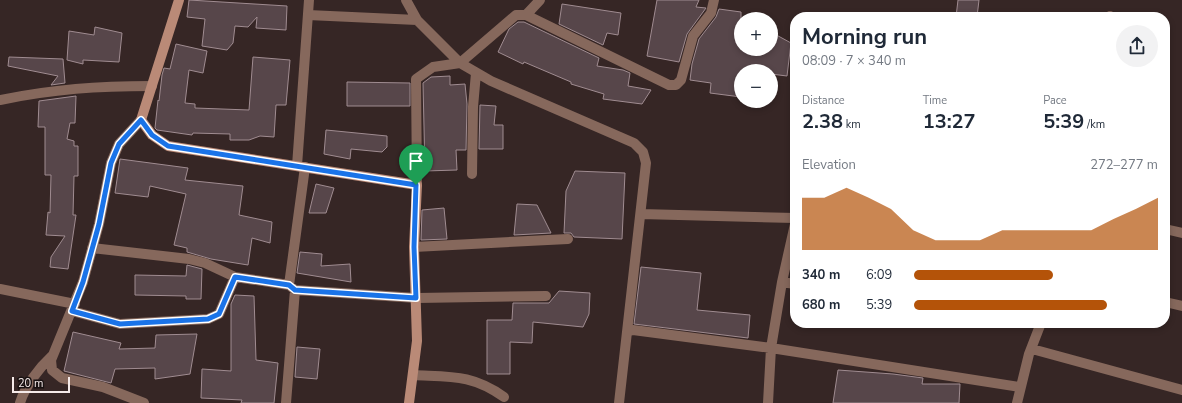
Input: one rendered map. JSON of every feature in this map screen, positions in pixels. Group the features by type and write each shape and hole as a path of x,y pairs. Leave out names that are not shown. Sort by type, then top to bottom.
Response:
{"street":[{"path":"20,403 22,396 41,367 52,356 73,308 83,282 92,248 111,163 119,144 141,120 179,0"},
{"path":"286,403 292,288 301,167 309,0"},
{"path":"406,0 416,20 460,63 491,81 634,143 643,152 646,164 619,403"},
{"path":"526,15 540,0"},
{"path":"409,403 416,341 414,247 416,185 416,79 433,66 460,63 516,15 526,15 670,85 676,85 681,80 693,36 711,13 714,0"},
{"path":"308,15 416,20"},
{"path":"472,174 473,108 476,73"},
{"path":"0,100 40,92 93,86 152,86"},
{"path":"141,120 152,135 168,146 416,185"},
{"path":"641,214 790,218"},
{"path":"1170,229 1182,233"},
{"path":"414,247 568,239"},
{"path":"768,403 771,348 782,282 790,246"},
{"path":"92,248 205,263 235,277 292,288 416,298 546,296"},
{"path":"0,289 73,308 120,324 208,319 219,314 235,277"},
{"path":"782,282 790,283"},
{"path":"1170,303 1182,306"},
{"path":"1016,403 1020,386 1039,328"},
{"path":"628,331 633,330 771,348 1020,386"},
{"path":"1032,349 1182,390"},
{"path":"52,356 52,370 62,378 103,388 144,403"},
{"path":"412,375 458,377 479,381 504,397"}],"building":[{"path":"189,0 287,6 286,30 256,28 257,17 248,27 235,26 233,43 227,50 202,46 205,19 187,17"},
{"path":"657,0 699,0 696,7 706,8 687,34 679,62 647,56"},
{"path":"958,0 979,0 978,12 957,12"},
{"path":"562,4 621,13 618,35 607,33 603,45 559,24"},
{"path":"719,9 741,12 734,12 734,56 778,56 778,36 790,42 787,76 778,75 778,64 734,64 734,96 710,93 711,83 690,80 692,64 699,39 716,17"},
{"path":"518,22 524,22 599,58 597,66 623,70 630,73 628,86 651,90 642,104 603,99 604,94 571,84 571,82 524,62 523,64 498,52 509,29"},
{"path":"95,27 122,33 119,62 83,60 83,64 67,60 69,31 94,35"},
{"path":"176,44 207,51 203,73 189,70 185,103 195,104 195,108 249,110 253,57 290,60 286,105 276,105 274,137 260,136 249,140 230,140 230,134 193,133 192,135 157,130 155,128 162,75 164,68 170,69"},
{"path":"9,57 63,59 65,83 51,85 58,76 8,66"},
{"path":"450,76 450,85 465,84 467,104 466,150 456,150 457,170 425,171 423,83 431,77"},
{"path":"347,82 410,83 410,106 347,106"},
{"path":"76,96 75,123 70,123 67,139 74,141 74,146 78,146 78,176 74,176 73,215 76,215 68,269 50,267 51,257 65,236 46,235 48,212 50,213 51,175 45,175 45,127 38,127 39,101"},
{"path":"480,105 496,106 494,125 503,125 503,149 479,149"},
{"path":"326,130 387,136 387,147 382,152 351,149 350,159 324,154"},
{"path":"120,159 188,168 185,180 243,186 239,215 272,222 270,243 252,238 248,265 211,259 187,252 187,248 174,245 186,194 150,186 148,197 115,193"},
{"path":"575,171 625,173 622,239 574,237 571,233 564,233 566,191"},
{"path":"316,184 334,188 326,213 309,213"},
{"path":"517,204 537,205 551,233 514,235"},
{"path":"444,208 447,239 421,240 422,210"},
{"path":"300,252 322,254 321,266 350,264 351,282 297,273"},
{"path":"187,265 202,269 201,299 186,299 186,296 135,295 135,275 186,276"},
{"path":"641,267 701,273 697,310 750,315 748,338 634,324"},
{"path":"559,291 590,293 589,314 583,327 533,322 532,343 510,342 510,374 487,374 487,320 512,320 513,303 549,303"},
{"path":"235,295 254,296 256,360 278,363 274,403 241,403 242,400 201,398 202,369 231,371 231,304"},
{"path":"73,332 121,343 119,349 155,348 156,335 197,334 190,374 155,379 155,368 115,369 111,383 64,371"},
{"path":"297,347 320,349 317,379 295,377"},
{"path":"838,370 923,378 922,384 960,384 959,403 833,403"}],"route":[{"path":"141,120 152,135 168,146 416,185 414,247 416,298 295,290 289,285 235,277 219,314 208,319 198,321 113,324 72,311 83,282 99,224 111,163 119,144 141,120"}]}
